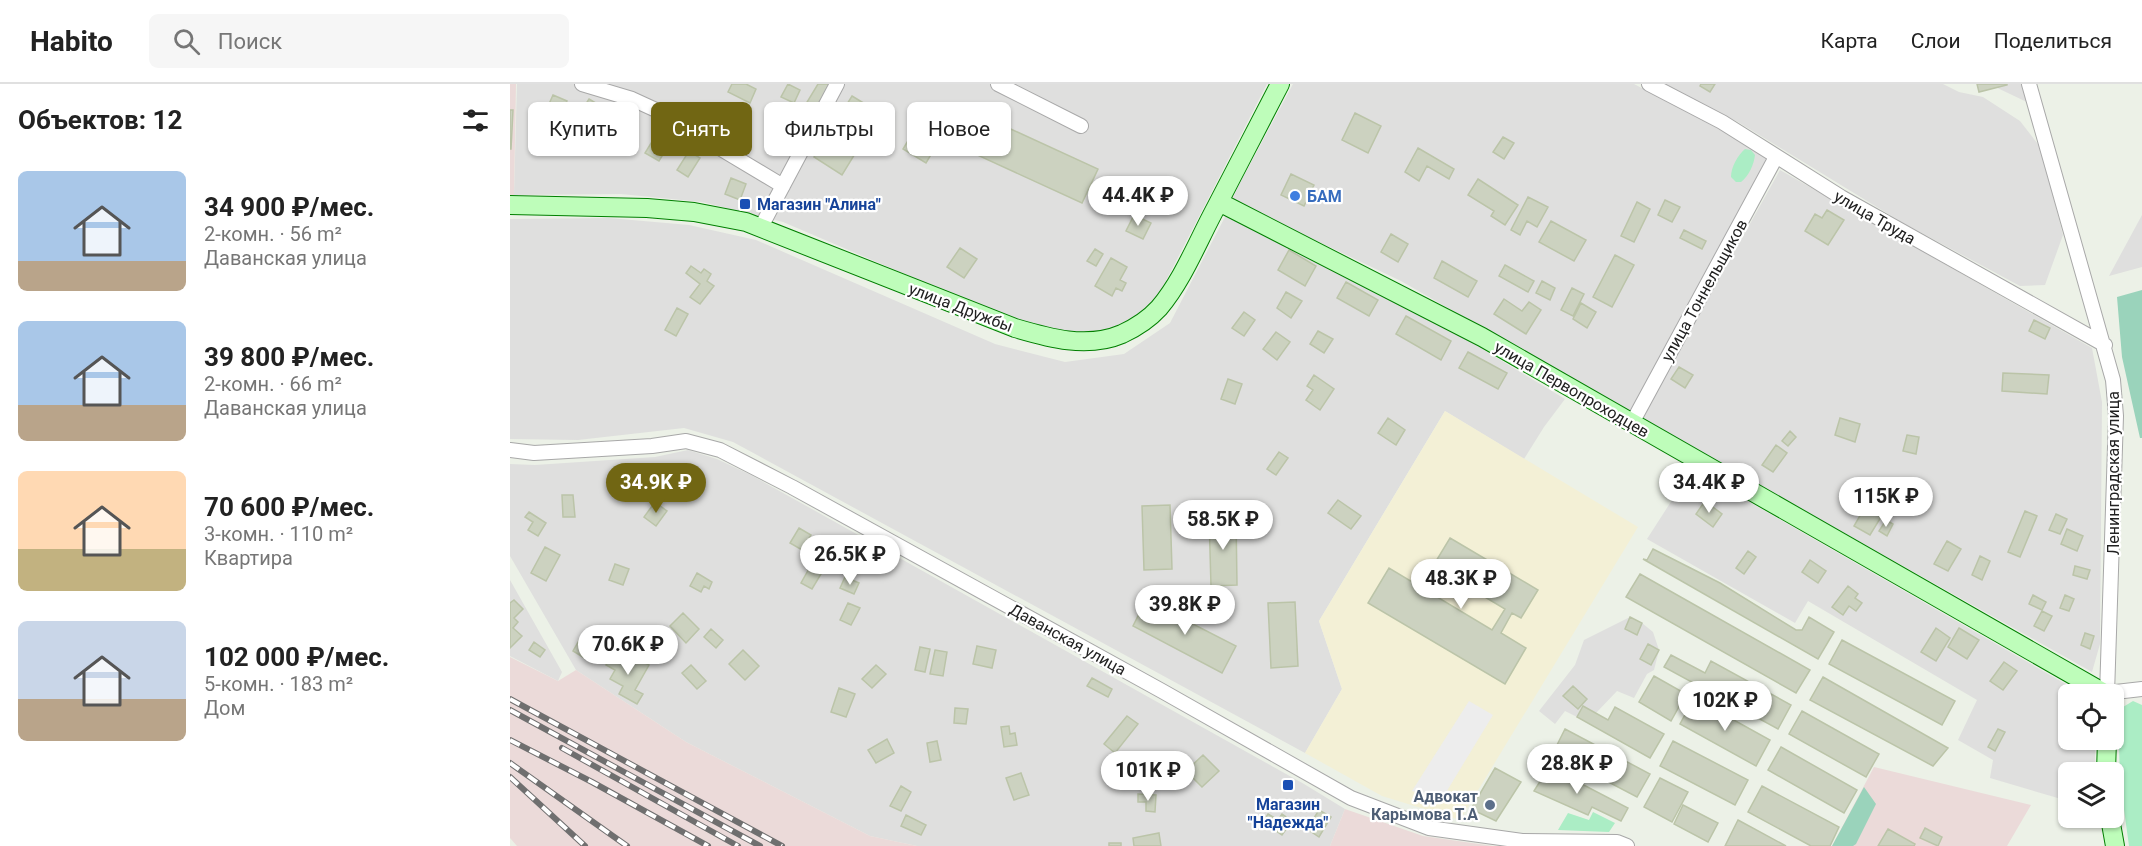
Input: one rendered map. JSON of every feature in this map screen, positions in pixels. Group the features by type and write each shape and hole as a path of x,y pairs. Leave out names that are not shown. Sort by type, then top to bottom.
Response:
{"street":[{"path":"582,84 632,99 656,110 783,186"},
{"path":"761,227 837,84"},
{"path":"998,84 1081,126"},
{"name":"улица Дружбы","path":"510,205 647,208 724,217 761,227 1015,328 1057,339 1088,341 1120,334 1143,322 1158,308 1182,274 1280,84"},
{"name":"улица Труда","path":"1649,84 1722,122 1927,247 2105,345"},
{"name":"Ленинградская улица","path":"2030,84 2113,380 2116,417 2107,684"},
{"name":"улица Тоннельщиков","path":"1632,423 1776,157"},
{"name":"улица Первопроходцев","path":"1219,202 1482,337 2089,684"},
{"name":"Даванская улица","path":"510,450 534,453 652,446 686,441 720,450 792,487 1162,691 1351,798 1429,828 1522,841 1617,842 1627,846"},
{"path":"2124,692 2142,689"},
{"path":"2112,828 2115,846"}],"shaded area":[{"path":"510,84 516,84 514,195 510,195"},
{"path":"517,84 1267,84 1153,306 1121,329 1079,335 996,313 783,222 702,202 621,194 514,195"},
{"path":"1293,84 1634,84 1711,124 1767,158 1631,413 1401,281 1231,200"},
{"path":"1663,84 1943,84 1959,92 1983,97 2020,121 2041,148 2063,235 2045,285 2020,286 1903,223 1738,122"},
{"path":"1989,84 2026,84 2031,104"},
{"path":"1780,170 2092,348 2102,402 2100,644 2092,672 1641,419"},
{"path":"1226,215 1469,341 1565,399 1524,459 1445,411 1319,621 1342,689 1305,753 733,442 684,428 578,440 510,439 510,219 609,218 689,225 756,240 995,344 1065,362 1124,354 1170,323"},
{"path":"2142,215 2142,267 2109,276"},
{"path":"1445,411 1638,527 1460,820 1382,796 1305,753 1342,689 1319,621"},
{"path":"688,450 717,459 751,475 1345,809 1330,846 917,846 870,836 686,742 576,670 510,556 510,464 535,465 655,457"},
{"path":"1692,469 2066,684 2058,684 2058,750 2095,750 2095,762 2058,762 2058,798 1990,778 1993,760 1958,740 1977,700 1808,601 1795,623 1647,539"},
{"path":"510,580 562,672 558,681 510,656"},
{"path":"1630,617 1653,632 1659,650 1654,670 1647,674 1634,698 1617,691 1596,713 1583,706 1577,717 1565,711 1555,724 1539,711 1575,665 1584,640"},
{"path":"510,657 558,681 576,670 686,742 870,836 917,846 517,846 510,838"},
{"path":"1469,701 1493,715 1442,799 1412,791"},
{"path":"1874,767 2031,805 2007,846 1832,846"},
{"path":"1345,809 1423,836 1493,846 1330,846"}],"green space":[{"path":"1745,149 1751,150 1755,155 1754,162 1744,179 1736,182 1731,177 1732,169 1737,158"},
{"path":"2142,290 2142,438 2140,438 2122,357 2117,297"},
{"path":"2133,701 2142,705 2142,846 2129,846 2124,809 2124,762 2119,762 2119,750 2124,750 2124,706"},
{"path":"1864,787 1876,804 1856,844 1832,846"},
{"path":"1593,812 1615,823 1609,832 1558,830 1568,813 1589,820"}],"building":[{"path":"732,84 746,84 756,89 750,102 728,92"},
{"path":"788,84 800,90 794,102 781,97"},
{"path":"818,84 832,84 821,102 807,102"},
{"path":"1701,84 1715,84 1710,92 1700,86"},
{"path":"1977,84 2007,84 2007,85 1979,92"},
{"path":"553,95 567,101 567,102 550,102"},
{"path":"852,96 862,102 848,102"},
{"path":"510,110 513,110 511,149 510,149"},
{"path":"1355,113 1381,126 1368,153 1342,140"},
{"path":"1011,129 1098,169 1082,203 979,156 1011,156"},
{"path":"1503,137 1514,143 1504,159 1493,152"},
{"path":"651,143 651,156 662,156 659,161 645,153"},
{"path":"1418,148 1454,169 1449,179 1427,166 1419,181 1405,172"},
{"path":"686,156 700,158 688,177 677,170"},
{"path":"815,156 854,156 842,175"},
{"path":"914,156 930,156 926,163"},
{"path":"1291,174 1314,185 1304,206 1281,195"},
{"path":"731,178 746,184 740,200 725,194"},
{"path":"1478,179 1518,205 1505,225 1491,216 1494,211 1468,195"},
{"path":"1528,197 1548,207 1537,227 1527,221 1520,235 1511,230"},
{"path":"1665,200 1680,207 1672,222 1658,215"},
{"path":"1637,202 1650,209 1634,242 1621,236"},
{"path":"1827,210 1844,220 1828,245 1805,231 1815,214 1822,218"},
{"path":"1134,215 1151,223 1143,239 1126,231"},
{"path":"1551,221 1586,240 1574,261 1539,242"},
{"path":"1684,230 1706,241 1702,249 1680,238"},
{"path":"1391,234 1408,244 1398,262 1381,252"},
{"path":"960,248 977,259 964,278 947,267"},
{"path":"1095,249 1103,254 1096,266 1087,261"},
{"path":"1289,250 1316,266 1305,286 1278,270"},
{"path":"1615,255 1634,265 1612,307 1593,297"},
{"path":"1111,258 1127,267 1120,280 1126,283 1122,291 1116,288 1112,296 1095,286"},
{"path":"1442,261 1477,281 1468,297 1434,278"},
{"path":"1505,265 1534,281 1528,292 1499,276"},
{"path":"691,266 701,273 704,269 711,274 707,281 714,286 700,304 690,297 700,284 686,273"},
{"path":"1542,281 1555,288 1550,300 1536,293"},
{"path":"1346,282 1378,300 1369,316 1337,298"},
{"path":"1572,288 1584,294 1573,316 1561,310"},
{"path":"1286,292 1302,301 1291,318 1277,308"},
{"path":"1504,299 1522,311 1529,302 1541,310 1526,334 1494,314"},
{"path":"1581,303 1596,312 1587,328 1573,319"},
{"path":"677,308 688,314 676,336 665,330"},
{"path":"1244,312 1255,320 1244,336 1232,328"},
{"path":"1406,316 1451,341 1441,360 1396,334"},
{"path":"2034,320 2050,328 2045,339 2029,331"},
{"path":"1318,331 1333,339 1324,353 1310,344"},
{"path":"1276,332 1290,342 1277,360 1263,349"},
{"path":"1468,352 1507,373 1498,389 1459,368"},
{"path":"1679,367 1693,375 1685,388 1671,379"},
{"path":"2003,373 2049,375 2047,394 2002,391"},
{"path":"1314,375 1334,389 1320,410 1306,400 1313,390 1307,386"},
{"path":"1228,379 1242,384 1235,404 1221,399"},
{"path":"1388,418 1405,430 1396,445 1378,433"},
{"path":"1840,418 1860,424 1855,442 1835,435"},
{"path":"1790,431 1796,437 1788,446 1782,441"},
{"path":"1907,435 1919,437 1916,454 1903,451"},
{"path":"1776,445 1787,453 1773,472 1762,465"},
{"path":"1279,452 1288,458 1276,475 1267,469"},
{"path":"1865,484 1880,493 1873,504 1858,495"},
{"path":"562,495 573,495 575,517 563,517"},
{"path":"1338,500 1361,516 1351,529 1328,513"},
{"path":"1705,501 1722,514 1713,527 1696,514"},
{"path":"655,502 667,511 656,526 644,517"},
{"path":"1170,505 1172,569 1144,570 1142,506"},
{"path":"1865,507 1881,517 1870,535 1854,526"},
{"path":"2025,511 2037,516 2020,557 2008,552"},
{"path":"529,512 546,523 538,536 528,530 533,522 525,517"},
{"path":"2056,514 2067,519 2060,534 2049,530"},
{"path":"1209,516 1236,516 1237,585 1211,586"},
{"path":"1886,520 1893,524 1887,536 1879,531"},
{"path":"799,528 811,535 802,550 790,543"},
{"path":"2067,529 2083,536 2077,551 2061,544"},
{"path":"1450,538 1538,590 1521,618 1512,613 1501,633 1526,648 1505,684 1368,603 1389,568 1492,630 1505,609 1433,566"},
{"path":"1947,541 1961,549 1948,571 1934,564"},
{"path":"545,547 560,555 546,581 531,573"},
{"path":"1653,549 1720,583 1796,630 1802,630 1809,617 1834,632 1818,659 1643,559 1647,560"},
{"path":"1748,551 1756,557 1744,574 1736,568"},
{"path":"1980,556 1990,561 1982,580 1972,575"},
{"path":"1810,560 1826,571 1818,583 1802,572"},
{"path":"615,564 629,569 623,585 609,580"},
{"path":"2075,566 2090,570 2087,579 2073,575"},
{"path":"810,567 821,574 812,589 801,583"},
{"path":"697,573 712,582 709,589 704,586 701,592 690,586"},
{"path":"1640,574 1810,670 1796,693 1626,597"},
{"path":"845,577 859,583 854,594 840,588"},
{"path":"1848,586 1858,594 1855,598 1862,603 1856,611 1849,606 1843,615 1832,607"},
{"path":"2033,595 2046,602 2042,610 2029,604"},
{"path":"2065,595 2074,599 2069,611 2060,608"},
{"path":"514,600 523,609 514,618 518,622 513,628 522,636 510,648 510,603"},
{"path":"1146,600 1236,646 1222,673 1133,626"},
{"path":"1295,602 1298,666 1271,668 1268,603"},
{"path":"848,603 860,608 851,625 840,620"},
{"path":"2042,611 2052,616 2044,631 2034,626"},
{"path":"683,613 699,629 686,643 670,626"},
{"path":"1630,617 1642,623 1637,635 1625,629"},
{"path":"1936,628 1950,638 1936,661 1921,652"},
{"path":"1959,628 1979,640 1967,659 1948,647"},
{"path":"711,629 723,640 716,648 704,637"},
{"path":"2085,633 2094,636 2090,649 2081,645"},
{"path":"581,637 597,648 589,661 573,651"},
{"path":"1842,640 1955,701 1942,725 1829,664"},
{"path":"534,642 545,650 540,657 529,650"},
{"path":"1648,644 1659,650 1651,665 1640,659"},
{"path":"977,646 996,650 992,668 973,664"},
{"path":"920,647 930,649 925,672 915,670"},
{"path":"743,650 759,666 745,680 729,664"},
{"path":"935,650 947,652 943,676 930,674"},
{"path":"613,653 633,664 636,658 649,665 635,690 643,694 637,704 619,694 623,686 610,679 615,670 606,665"},
{"path":"1671,655 1705,673 1711,661 1791,705 1778,729 1664,667"},
{"path":"2004,662 2017,671 2003,690 1990,681"},
{"path":"691,665 706,681 697,689 682,673"},
{"path":"876,665 886,674 872,688 862,679"},
{"path":"1654,676 1686,694 1671,721 1639,702"},
{"path":"1823,677 1948,748 1933,766 1810,700"},
{"path":"1092,678 1112,689 1108,697 1087,686"},
{"path":"1573,686 1587,699 1578,709 1563,696"},
{"path":"839,688 855,694 846,717 831,712"},
{"path":"1694,698 1770,740 1756,766 1680,724"},
{"path":"1583,706 1608,720 1615,707 1664,734 1650,758 1577,717"},
{"path":"955,708 968,709 966,724 954,723"},
{"path":"1802,711 1879,754 1866,777 1789,734"},
{"path":"1127,716 1138,724 1115,753 1104,744"},
{"path":"1009,726 1010,734 1015,733 1017,745 1004,747 1001,727"},
{"path":"1565,729 1650,774 1637,797 1553,753"},
{"path":"1998,729 2005,732 1995,751 1988,747"},
{"path":"887,739 894,753 876,763 868,750"},
{"path":"937,741 941,760 930,762 927,743"},
{"path":"1673,741 1748,780 1735,805 1660,766"},
{"path":"1781,747 1857,790 1844,813 1768,770"},
{"path":"1203,755 1219,771 1202,787 1186,771"},
{"path":"1549,767 1628,808 1621,821 1592,807 1588,815 1534,791"},
{"path":"1495,768 1521,782 1496,821 1471,809"},
{"path":"1021,773 1029,795 1014,800 1006,778"},
{"path":"1660,778 1688,792 1672,822 1644,807"},
{"path":"901,786 911,792 901,811 890,806"},
{"path":"1762,786 1839,827 1830,846 1811,846 1748,812"},
{"path":"1138,794 1156,795 1155,812 1146,811 1146,802 1138,802"},
{"path":"1683,805 1718,823 1708,842 1674,824"},
{"path":"1319,810 1331,817 1319,837 1307,829"},
{"path":"1268,814 1278,820 1282,814 1292,821 1282,835 1263,822"},
{"path":"906,815 926,825 921,835 901,826"},
{"path":"1738,820 1786,846 1725,846"},
{"path":"1925,828 1942,837 1938,846 1920,838"},
{"path":"1888,829 1915,844 1914,846 1878,846"},
{"path":"1159,833 1161,846 1134,846 1133,838"},
{"path":"1109,843 1121,843 1121,846 1109,846"}],"railway":[{"path":"510,699 782,846"},
{"path":"510,710 760,846"},
{"path":"510,740 708,846"},
{"path":"562,748 738,846"},
{"path":"510,763 627,846"},
{"path":"510,777 585,846"}],"place":[{"name":"БАМ","path":"1295,196"},
{"name":"Магазин \"Алина\"","path":"745,204"},
{"name":"Магазин \"Надежда\"","path":"1288,785"},
{"name":"Адвокат Карымова Т.А","path":"1490,805"}]}
